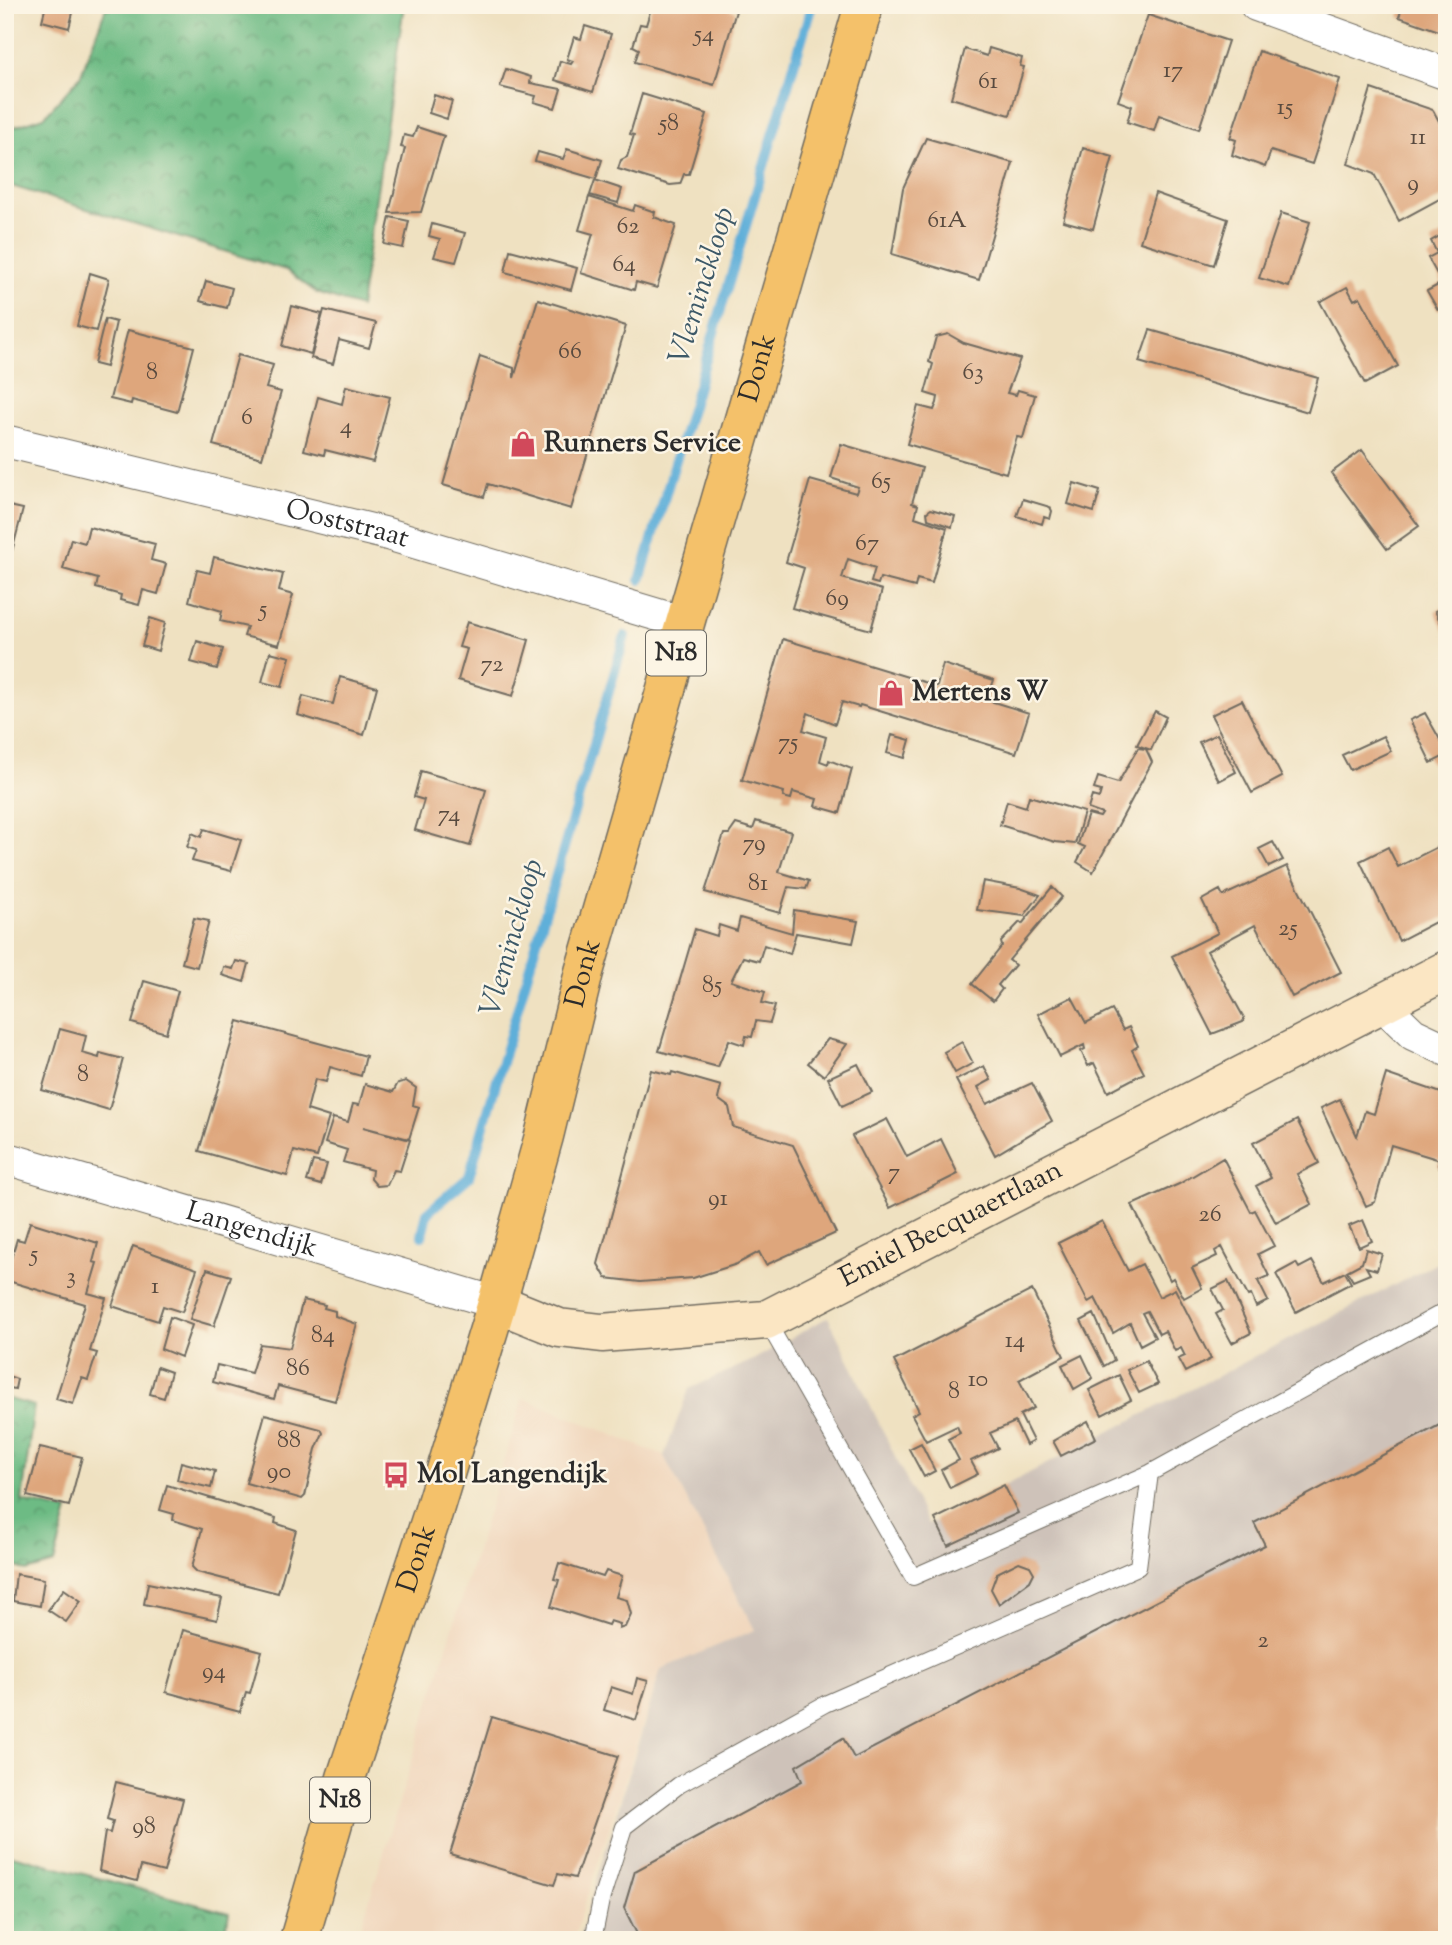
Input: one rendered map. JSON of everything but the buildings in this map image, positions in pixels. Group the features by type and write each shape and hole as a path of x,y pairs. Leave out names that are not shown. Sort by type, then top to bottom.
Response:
{"main road":[{"name":"Donk","path":"299,1940 350,1765 433,1513 497,1303 544,1136 584,972 864,5"}],"street":[{"path":"1255,5 1447,74"},
{"name":"Ooststraat","path":"5,441 384,533 685,623"},
{"name":"Emiel Becquaertlaan","path":"497,1303 559,1328 602,1333 766,1320 1447,970"},
{"path":"1382,1004 1413,1034 1447,1049"},
{"name":"Langendijk","path":"5,1158 497,1303"}],"lane":[{"path":"766,1320 913,1577 1150,1473 1447,1310"},
{"path":"593,1940 624,1827 678,1785 825,1704 1138,1567 1150,1473"}],"shaded area":[{"path":"1447,1258 1447,1940 578,1940 661,1669 755,1630 664,1456 689,1389 753,1360 828,1317 928,1525"},
{"path":"523,1398 664,1456 755,1630 661,1669 573,1940 357,1940"}],"green space":[{"path":"107,5 404,5 360,307 317,293 286,270 5,184 5,130 44,117 80,77"},
{"path":"5,1398 34,1406 22,1501 68,1511 54,1563 26,1571 5,1562"},
{"path":"5,1853 229,1913 224,1940 5,1940"}],"waterway":[{"name":"Vleminckloop","path":"640,580 812,5"},
{"name":"Vleminckloop","path":"422,1236 427,1213 469,1177 625,636"}],"place":[{"name":"Runners Service","path":"523,444"},
{"name":"Mertens W","path":"891,693"},
{"name":"Mol Langendijk","path":"396,1475"}]}
